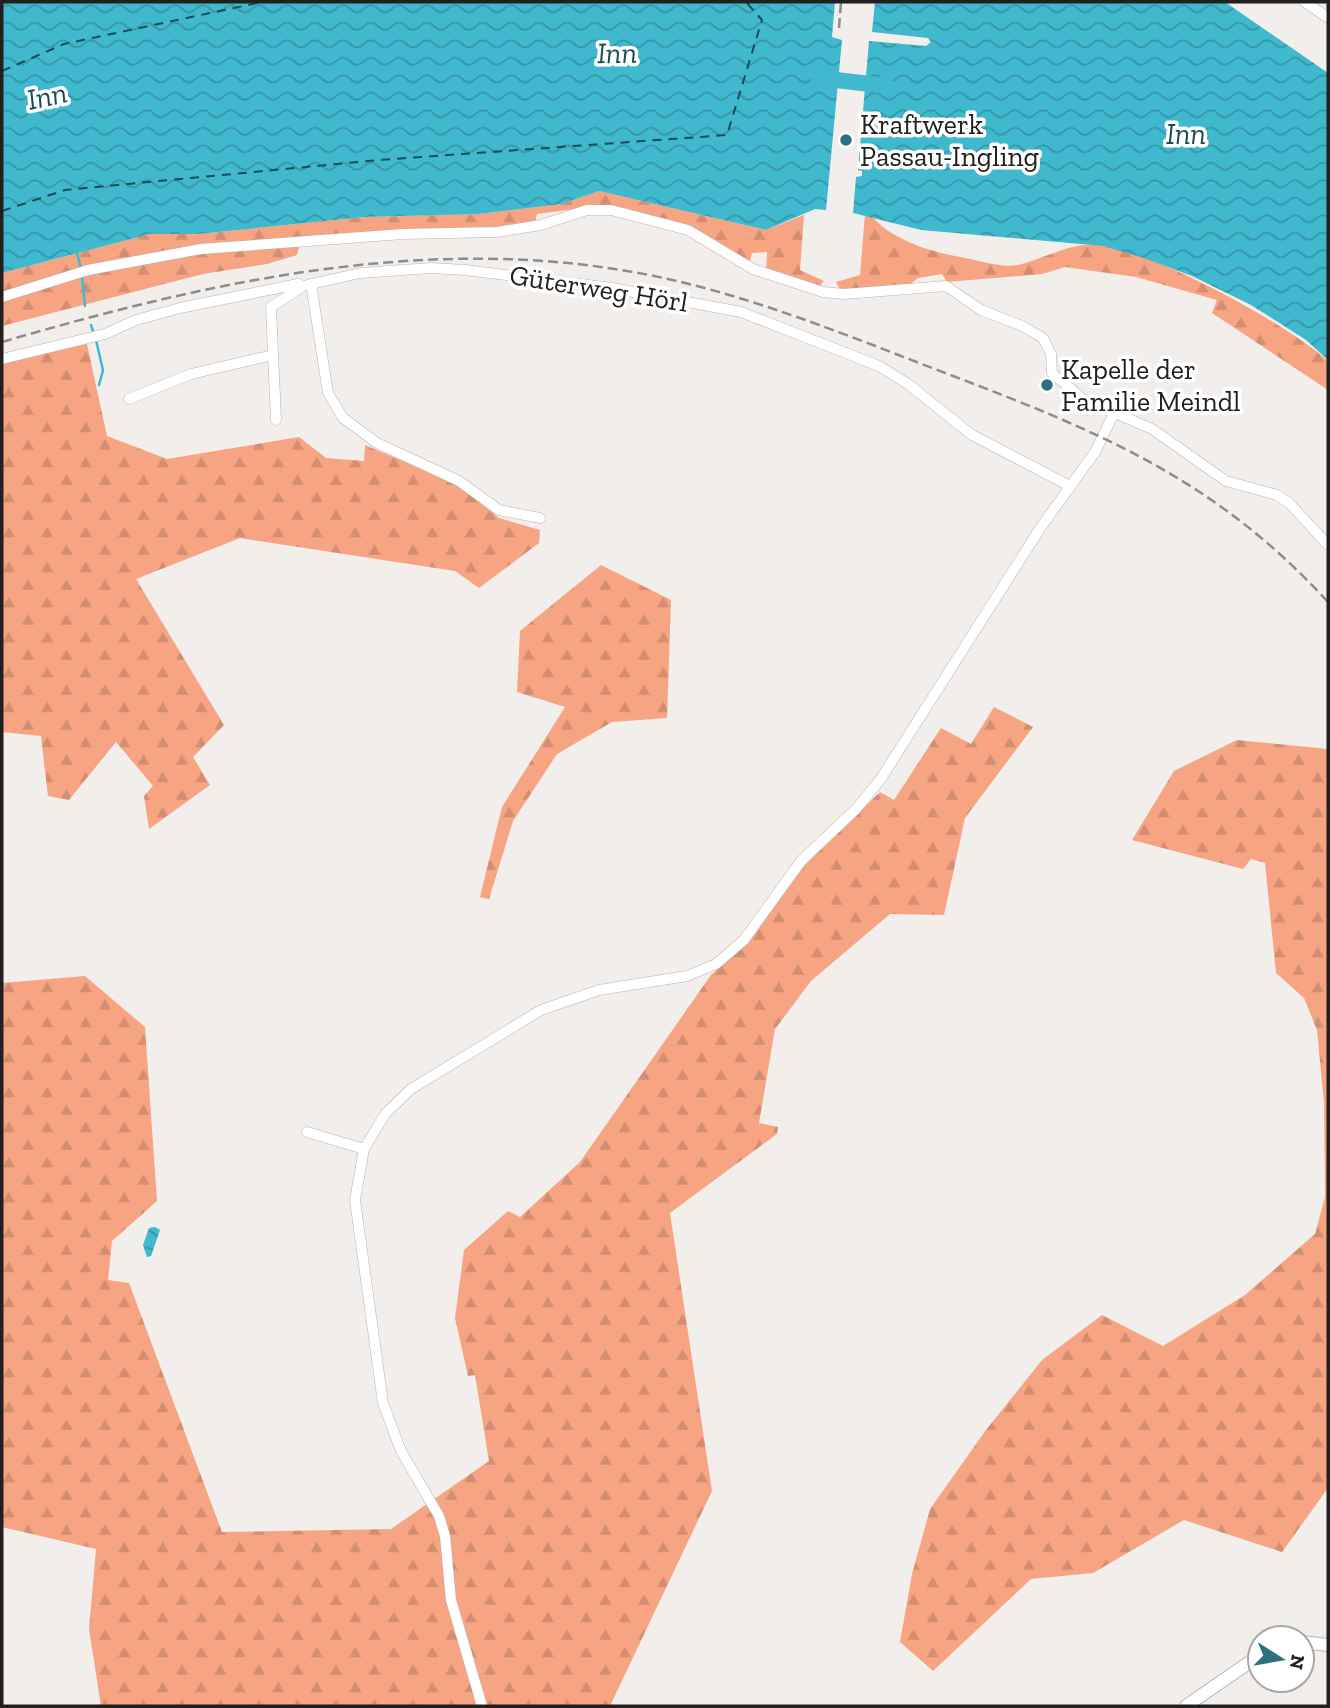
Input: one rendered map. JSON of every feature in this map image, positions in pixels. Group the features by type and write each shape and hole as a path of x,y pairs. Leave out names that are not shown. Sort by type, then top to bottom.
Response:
{"street":[{"path":"1305,2 1328,18"},
{"path":"2,296 88,270 201,248 404,234 497,232 541,225 587,210 611,210 688,230 753,269 823,292 844,294 946,286 981,310 1022,326 1043,338 1051,354 1052,373 1083,399 1152,429 1226,481 1277,495 1289,503 1328,545"},
{"name":"Güterweg Hörl","path":"2,359 91,338 154,314 249,291 307,285 360,273 399,269 477,270 612,288 741,312 879,366 908,384 972,435 1070,486"},
{"path":"276,419 271,307 307,285 328,393 343,418 377,443 459,481 499,510 540,518"},
{"path":"129,399 191,374 273,355"},
{"path":"482,1706 451,1600 445,1536 439,1516 401,1451 383,1403 355,1200 364,1149 385,1114 411,1089 541,1010 611,987 705,971 727,957 744,940 801,862 856,809 880,780 1070,486 1095,452 1114,413"},
{"path":"307,1132 364,1149"},
{"path":"1186,1706 1246,1665"}],"green space":[{"path":"599,191 766,230 804,215 800,270 824,281 818,288 766,271 767,252 752,253 749,264 685,225 605,205 537,214 535,223 501,229 301,239 297,255 267,264 203,274 2,326 2,273 150,234 199,234 365,217 479,214 562,204"},
{"path":"865,214 890,232 917,246 999,265 1018,265 1085,245 1108,247 1139,256 1174,270 1248,307 1309,346 1328,361 1328,390 1212,313 1217,300 1136,277 1065,267 1042,274 947,282 942,274 918,278 909,285 840,290 836,282 860,275"},
{"path":"87,344 107,436 167,459 299,437 326,458 364,461 365,445 457,484 499,518 540,530 539,543 479,588 455,571 240,538 136,579 224,725 193,757 210,785 149,829 144,796 153,786 116,742 69,800 48,796 41,736 2,732 2,363"},
{"path":"601,565 671,600 667,718 612,722 557,754 513,821 489,899 480,897 502,807 565,707 517,692 520,631"},
{"path":"994,707 1033,727 965,818 944,915 890,914 811,981 775,1029 759,1123 778,1127 777,1134 670,1213 712,1491 610,1706 101,1706 89,1629 96,1549 2,1527 2,983 85,976 145,1027 157,1201 112,1241 108,1280 129,1283 222,1532 391,1529 489,1461 475,1375 468,1376 455,1318 464,1250 508,1211 520,1217 580,1162 711,975 748,943 805,865 880,792 894,800 941,728 971,744"},
{"path":"1237,740 1328,749 1328,1488 1282,1552 1184,1520 1093,1573 1031,1579 933,1671 900,1642 912,1574 930,1509 986,1430 1042,1360 1102,1315 1163,1346 1245,1295 1315,1234 1325,1197 1324,1103 1317,1030 1304,998 1276,973 1265,863 1251,859 1243,869 1132,840 1174,771"}],"water":[{"path":"2,2 835,2 832,37 842,40 826,210 815,209 766,230 599,191 562,204 479,214 365,217 199,234 150,234 2,273"},
{"name":"Inn","path":"875,2 1225,2 1328,73 1328,360 1306,340 1251,305 1192,276 1141,257 1103,246 921,230 853,213 856,177 862,176 862,171 858,170 869,41 926,46 931,42 928,38 872,32"},
{"path":"149,1228 160,1230 151,1256 147,1257 143,1245"}],"waterway":[{"name":"Inn","path":"819,78 887,86"},
{"path":"77,253 81,268"},
{"path":"82,276 85,306"},
{"path":"91,325 94,334"},
{"path":"96,340 103,370 99,385"}],"ferry route":[{"path":"2,71 64,44 262,2"},
{"path":"2,211 65,190 379,160 727,135 762,20 746,2"}],"railway":[{"path":"839,28 841,2"},
{"path":"2,342 173,297 260,279 347,266 434,260 522,260 610,268 697,286 795,316 1059,418 1155,465 1200,492 1244,524 1286,560 1328,602"}],"place":[{"name":"Kraftwerk Passau-Ingling","path":"846,140"},
{"name":"Kapelle der Familie Meindl","path":"1047,385"}]}
